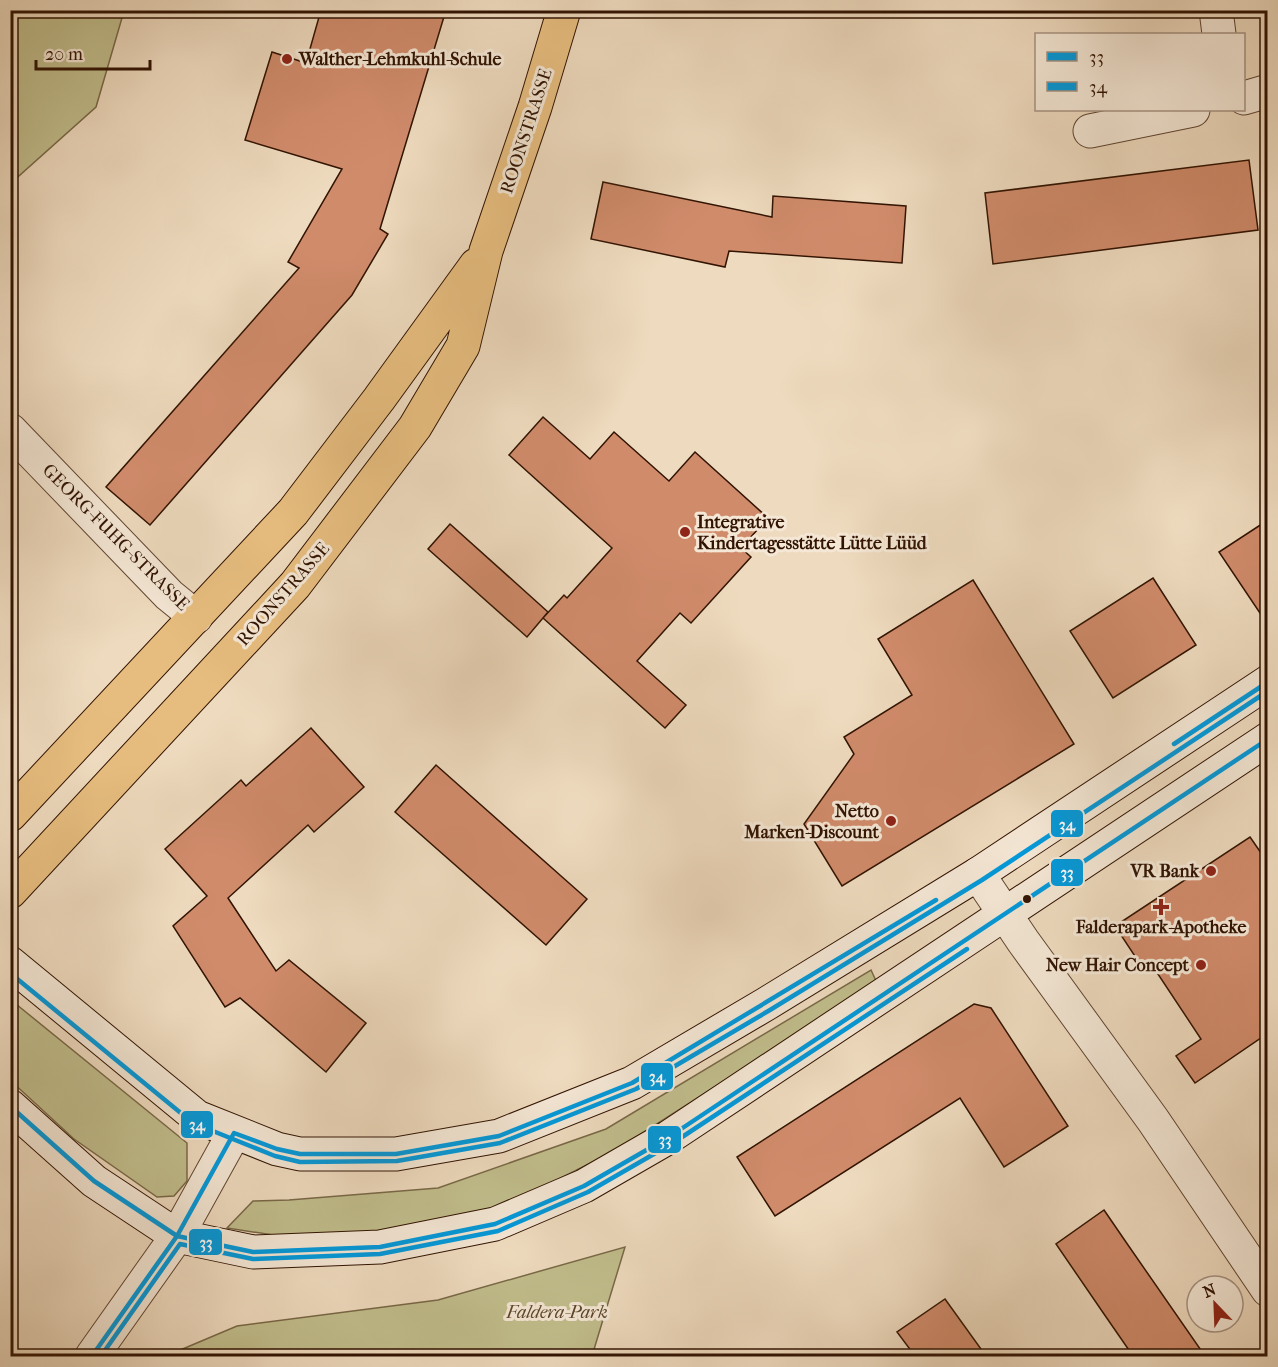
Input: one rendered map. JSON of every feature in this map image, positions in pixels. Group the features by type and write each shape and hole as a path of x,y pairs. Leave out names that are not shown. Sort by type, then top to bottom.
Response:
{"main road":[{"name":"ROONSTRASSE","path":"10,892 295,585 416,427 463,345 486,251 535,107 564,10"},
{"name":"ROONSTRASSE","path":"10,815 293,512 379,399 486,251"}],"street":[{"path":"1216,10 1219,33"},
{"path":"1245,98 1268,91"},
{"path":"1090,131 1188,111"},
{"name":"GEORG-FUHG-STRASSE","path":"10,430 169,595 196,618"},
{"path":"10,963 197,1117 277,1149 310,1154 396,1154 499,1136 632,1083 756,1010 978,874 1268,682"},
{"path":"10,1106 94,1181 177,1236 253,1252 380,1247 495,1224 584,1186 669,1137 1268,739"},
{"path":"978,874 1153,1120 1268,1290"},
{"path":"92,1356 177,1236 234,1133"}],"green space":[{"path":"11,10 124,11 96,107 11,183"},
{"path":"871,970 877,983 613,1152 508,1204 400,1230 293,1238 227,1228 253,1201 438,1188 606,1129"},
{"path":"11,1000 187,1143 187,1181 174,1196 157,1197 74,1139 11,1081"},
{"name":"Faldera-Park","path":"625,1247 592,1356 166,1356 237,1326 438,1300"}],"building":[{"path":"321,10 446,10 380,229 388,234 352,295 150,525 106,487 299,268 288,262 342,169 245,140 272,52 306,63"},
{"path":"1249,160 1258,230 993,264 985,193"},
{"path":"603,182 772,217 773,196 906,206 902,263 729,251 725,267 591,239"},
{"name":"Integrative Kindertagesstätte Lütte Lüüd","path":"543,417 590,459 614,432 669,481 695,452 768,518 741,548 751,557 691,623 680,613 637,661 686,705 665,728 543,618 564,595 567,598 612,548 509,455"},
{"path":"1268,520 1268,625 1219,552"},
{"path":"450,524 548,612 527,637 428,549"},
{"path":"1153,578 1196,645 1113,698 1070,631"},
{"path":"973,580 1074,744 842,886 804,824 854,754 844,737 912,695 878,639"},
{"path":"311,728 364,787 314,832 308,825 228,898 276,971 289,960 366,1023 326,1072 240,998 225,1007 173,926 207,896 165,849 241,780 246,786"},
{"path":"436,765 587,899 546,945 395,812"},
{"path":"1250,837 1268,863 1268,1033 1195,1083 1176,1056 1201,1039 1154,968 1146,973 1115,926"},
{"path":"974,1004 991,1008 1068,1126 1004,1167 960,1098 775,1216 737,1157"},
{"path":"1104,1210 1185,1327 1185,1334 1190,1334 1205,1356 1133,1356 1056,1244"},
{"path":"945,1299 986,1356 915,1356 897,1332"}],"transit line":[{"name":"33","path":"1174,744 1268,682"},
{"name":"34","path":"10,973 193,1123 275,1156 300,1162 397,1161 500,1143 636,1089 982,880 1268,691"},
{"name":"33","path":"10,1106 94,1181 177,1236 253,1252 380,1247 495,1224 584,1186 669,1137 1268,739"},
{"name":"33","path":"92,1356 177,1236 234,1133 277,1149 300,1154 396,1154 499,1136 632,1083 936,900"},
{"name":"34","path":"101,1356 180,1244 253,1259 380,1254 498,1231 588,1192 673,1143 967,949"}],"place":[{"name":"Walther-Lehmkuhl-Schule","path":"287,59"},
{"name":"Integrative Kindertagesstätte Lütte Lüüd","path":"685,532"},
{"name":"Netto Marken-Discount","path":"891,821"},
{"name":"VR Bank","path":"1211,871"},
{"name":"Falderapark-Apotheke","path":"1161,907"},
{"name":"New Hair Concept","path":"1201,965"}]}
